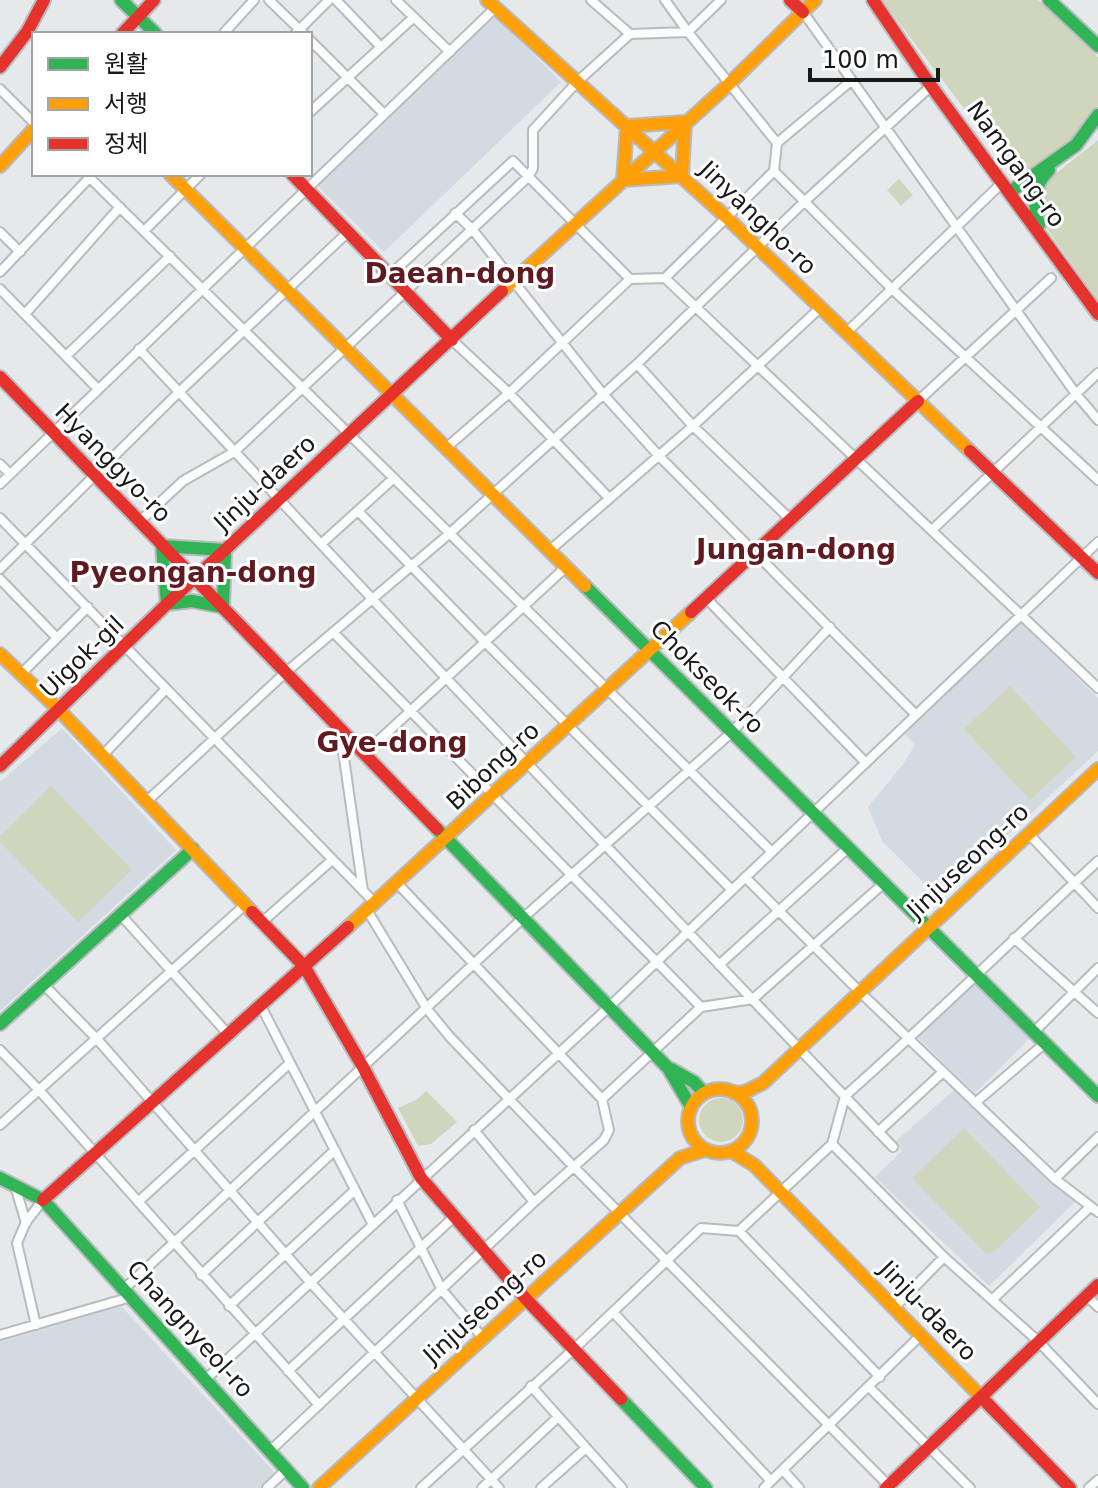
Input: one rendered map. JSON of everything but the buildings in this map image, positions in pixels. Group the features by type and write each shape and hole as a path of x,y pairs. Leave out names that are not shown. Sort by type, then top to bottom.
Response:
{"street":[{"path":"0,67 30,36 44,0"},
{"path":"121,0 154,32"},
{"path":"124,32 154,0"},
{"path":"225,32 254,0"},
{"path":"269,0 298,32"},
{"path":"300,32 329,0"},
{"path":"336,0 381,47"},
{"path":"396,0 450,52"},
{"path":"591,0 630,34"},
{"path":"665,0 777,143"},
{"path":"139,522 183,481 234,452 529,176 533,168 533,130 577,82 630,34 688,32 721,0"},
{"path":"790,0 803,12 1076,394 1098,420"},
{"name":"Jinju-daero","path":"194,579 654,150 729,84 815,0"},
{"name":"Namgang-ro","path":"873,0 931,86 1098,314"},
{"path":"1049,0 1098,46"},
{"path":"0,484 450,52 495,3"},
{"name":"Jinyangho-ro","path":"495,3 726,217 1098,573"},
{"path":"312,108 414,17"},
{"path":"312,42 384,114"},
{"path":"446,448 630,279 665,278 774,171 777,143 851,81"},
{"path":"146,802 285,673 449,534 637,364 804,202 931,86"},
{"path":"0,89 32,121"},
{"path":"846,333 956,225 1006,187 1076,145 1098,115"},
{"path":"685,122 682,176 623,180 627,126 685,122"},
{"path":"0,166 32,131"},
{"path":"1042,236 1033,207 1034,196 1041,177 1064,154"},
{"path":"390,275 513,161 630,279"},
{"path":"774,171 891,288 1096,475"},
{"path":"0,272 88,176"},
{"path":"90,176 772,852"},
{"name":"Chokseok-ro","path":"172,176 1098,1096"},
{"path":"144,231 199,176"},
{"path":"294,176 609,498"},
{"path":"25,314 120,207"},
{"path":"455,213 472,229 603,394 659,456 916,715"},
{"path":"0,232 20,252"},
{"path":"0,569 179,392 348,232"},
{"path":"1055,254 1051,278 1073,279"},
{"path":"66,356 170,256"},
{"path":"665,278 1098,688"},
{"name":"Bibong-ro","path":"43,1200 446,839 1051,278"},
{"path":"0,289 98,389"},
{"path":"549,551 693,426 820,308"},
{"path":"139,349 527,764 893,1147"},
{"path":"637,364 693,426 791,520"},
{"path":"932,530 1098,373"},
{"name":"Hyanggyo-ro","path":"0,377 194,579"},
{"path":"0,464 10,474"},
{"path":"321,544 394,478"},
{"path":"358,511 732,890"},
{"path":"0,518 364,893 427,1009 508,1098 888,1487 1098,1285"},
{"path":"206,1379 609,1007 1098,542"},
{"path":"162,546 225,550 223,607 192,601 167,604 162,546"},
{"path":"364,754 566,567"},
{"path":"0,579 56,637"},
{"path":"194,579 653,1052 668,1068 691,1107"},
{"name":"Uigok-gil","path":"0,766 194,579"},
{"path":"706,598 866,763"},
{"path":"20,675 88,607"},
{"path":"0,1335 128,1293 174,1243 523,918 731,733 830,627"},
{"path":"333,632 701,1007"},
{"path":"0,654 59,710 304,966 363,1067 421,1178 526,1299 705,1488"},
{"path":"102,756 166,689"},
{"path":"340,729 364,893"},
{"name":"Jinjuseong-ro","path":"763,1083 1029,834 1095,778"},
{"path":"1029,834 1098,908"},
{"path":"719,965 848,848"},
{"path":"0,1024 193,849"},
{"path":"261,923 332,860"},
{"path":"739,1231 832,1144 845,1096 1098,861"},
{"path":"745,877 975,1103 1055,1179 1090,1207 993,1299"},
{"path":"271,1450 604,1140 609,1130 602,1099 397,883"},
{"path":"602,1099 701,1007 753,999 884,883"},
{"path":"0,1125 245,905"},
{"path":"120,914 228,1034"},
{"path":"1014,938 1098,1013"},
{"path":"1034,1032 1098,968"},
{"path":"44,985 97,1039 310,1282 499,1488"},
{"path":"261,1006 372,1223"},
{"path":"975,1103 1045,1043"},
{"path":"0,1050 96,1153 319,1405"},
{"path":"138,1202 290,1063"},
{"path":"668,1068 694,1082 704,1093"},
{"path":"878,1132 943,1072"},
{"path":"705,1150 692,1136 688,1121 691,1107 704,1093 714,1090 745,1092 763,1083"},
{"path":"749,1109 763,1083"},
{"path":"680,1158 705,1150 731,1151 746,1140 752,1124 749,1109 743,1099 734,1093"},
{"path":"474,1130 534,1202"},
{"path":"680,1158 692,1136"},
{"path":"1055,1179 1098,1137"},
{"name":"Jinju-daero","path":"746,1140 754,1165"},
{"path":"832,1144 944,1257 1039,1342 1098,1404"},
{"path":"201,1275 335,1150"},
{"name":"Jinju-daero","path":"731,1151 754,1165 1070,1488"},
{"name":"Jinjuseong-ro","path":"319,1488 680,1158"},
{"name":"Changnyeol-ro","path":"0,1178 43,1200 303,1488"},
{"path":"15,1186 26,1223"},
{"path":"229,1306 355,1190"},
{"path":"36,1325 17,1243 26,1223 43,1200"},
{"path":"397,1200 442,1290 483,1338"},
{"path":"288,1371 455,1216"},
{"path":"421,1488 701,1228 739,1231 880,1377"},
{"path":"894,1308 944,1257"},
{"path":"1087,1296 1098,1307"},
{"path":"613,1312 768,1485 921,1335"},
{"path":"531,1386 617,1486"},
{"path":"870,1388 970,1488"},
{"path":"482,1488 558,1417"},
{"path":"541,1488 586,1448"},
{"path":"267,1488 287,1469"},
{"path":"783,1470 799,1488"},
{"path":"1089,1488 1098,1480"}],"shaded area":[{"path":"497,18 561,82 384,252 317,185 318,179 485,20"},
{"path":"1021,623 1098,698 1098,751 940,899 882,841 868,807 915,745 903,732"},
{"path":"62,728 176,850 0,1011 0,782"},
{"path":"968,976 974,977 1033,1035 975,1093 911,1031"},
{"path":"956,1088 1079,1198 989,1286 875,1177 902,1151 895,1142"},
{"path":"121,1306 276,1474 261,1488 0,1488 0,1342"}],"green space":[{"path":"882,0 1038,0 1098,57 1098,105 1075,141 1019,177 1003,165 993,147"},
{"path":"1098,140 1098,301 1043,223 1038,192"},
{"path":"899,179 913,195 901,206 887,190"},
{"path":"1010,686 1076,757 1030,800 964,729"},
{"path":"51,786 132,870 78,922 0,842 0,836"},
{"path":"426,1091 457,1122 431,1144 418,1146 398,1108 416,1100"},
{"path":"721,1098 736,1105 743,1120 736,1135 721,1142 706,1135 699,1120 706,1105"},
{"path":"964,1128 1040,1207 995,1251 986,1254 912,1178"}],"traffic: fast":[{"path":"121,0 154,32"},
{"path":"1049,0 1098,46"},
{"path":"1010,192 1076,145 1098,115"},
{"path":"1039,225 1035,196 1039,183 1049,170"},
{"path":"162,546 225,550 223,607 192,601 167,604 162,546"},
{"path":"585,586 1098,1096"},
{"path":"437,829 668,1068 691,1107"},
{"path":"0,1024 193,849"},
{"path":"671,1069 694,1082 704,1093"},
{"path":"0,1178 43,1200 303,1488"},
{"path":"621,1399 706,1488"}],"traffic: slow":[{"path":"487,0 726,217 970,451"},
{"path":"502,291 729,84 815,0"},
{"path":"685,122 682,176 623,180 627,126 685,122"},
{"path":"0,166 32,131"},
{"path":"172,176 585,586"},
{"path":"348,927 691,612"},
{"path":"0,654 59,710 252,912"},
{"path":"734,1093 745,1092 763,1083 1098,769"},
{"path":"720,1089 738,1095 746,1103 752,1121 746,1139 738,1147 720,1153 702,1147 694,1139 688,1121 694,1103 702,1095 720,1089"},
{"path":"319,1488 680,1158 705,1150"},
{"path":"731,1151 754,1165 987,1403"}],"traffic: jam":[{"path":"0,67 27,32 44,0"},
{"path":"124,32 154,0"},
{"path":"790,0 803,12"},
{"path":"873,0 931,86 1098,314"},
{"path":"294,176 452,340"},
{"path":"0,766 167,604 502,291"},
{"path":"0,377 437,829"},
{"path":"691,612 918,401"},
{"path":"970,451 1098,573"},
{"path":"252,912 304,966 363,1067 421,1178 526,1299 621,1399"},
{"path":"43,1200 348,927"},
{"path":"886,1488 1098,1285"},
{"path":"987,1403 1070,1488"}],"district":[{"name":"Daean-dong","path":"460,273"},
{"name":"Jungan-dong","path":"796,549"},
{"name":"Pyeongan-dong","path":"193,572"},
{"name":"Gye-dong","path":"392,742"}]}
